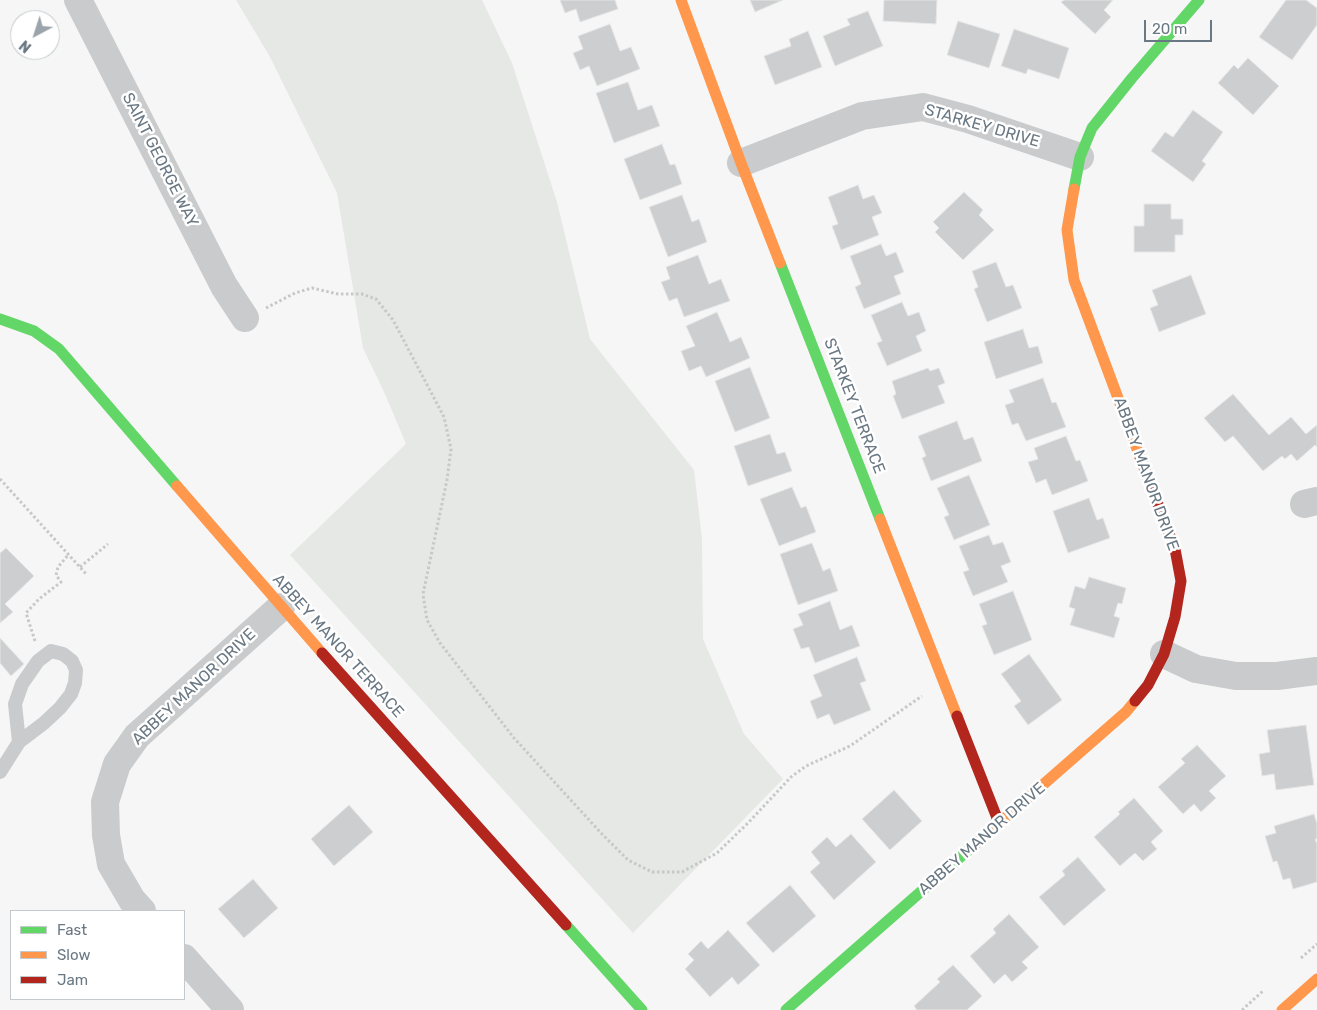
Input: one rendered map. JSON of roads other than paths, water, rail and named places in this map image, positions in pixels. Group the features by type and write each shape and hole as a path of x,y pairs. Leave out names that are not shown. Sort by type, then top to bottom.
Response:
{"street":[{"name":"SAINT GEORGE WAY","path":"78,0 224,286 246,318"},
{"name":"STARKEY TERRACE","path":"681,0 741,162 999,823"},
{"name":"ABBEY MANOR DRIVE","path":"786,1010 1126,712 1148,685 1164,654 1175,617 1181,581 1175,549 1074,280 1067,230 1080,157 1092,128 1199,0"},
{"name":"STARKEY DRIVE","path":"741,162 862,116 923,107 968,119 1080,157"},
{"name":"ABBEY MANOR TERRACE","path":"0,319 34,331 59,349 281,607 642,1010"},
{"name":"ABBEY MANOR DRIVE","path":"141,910 132,900 111,864 106,834 105,802 117,764 137,736 281,607"},
{"path":"1164,654 1196,669 1236,676 1277,676 1317,671"},
{"path":"185,959 230,1010"},
{"path":"1282,1010 1317,979"}],"lane":[{"path":"0,772 19,742 60,708 71,694 75,683 76,670 72,661 63,654 51,651 38,661 22,684 15,704 19,742"}]}
